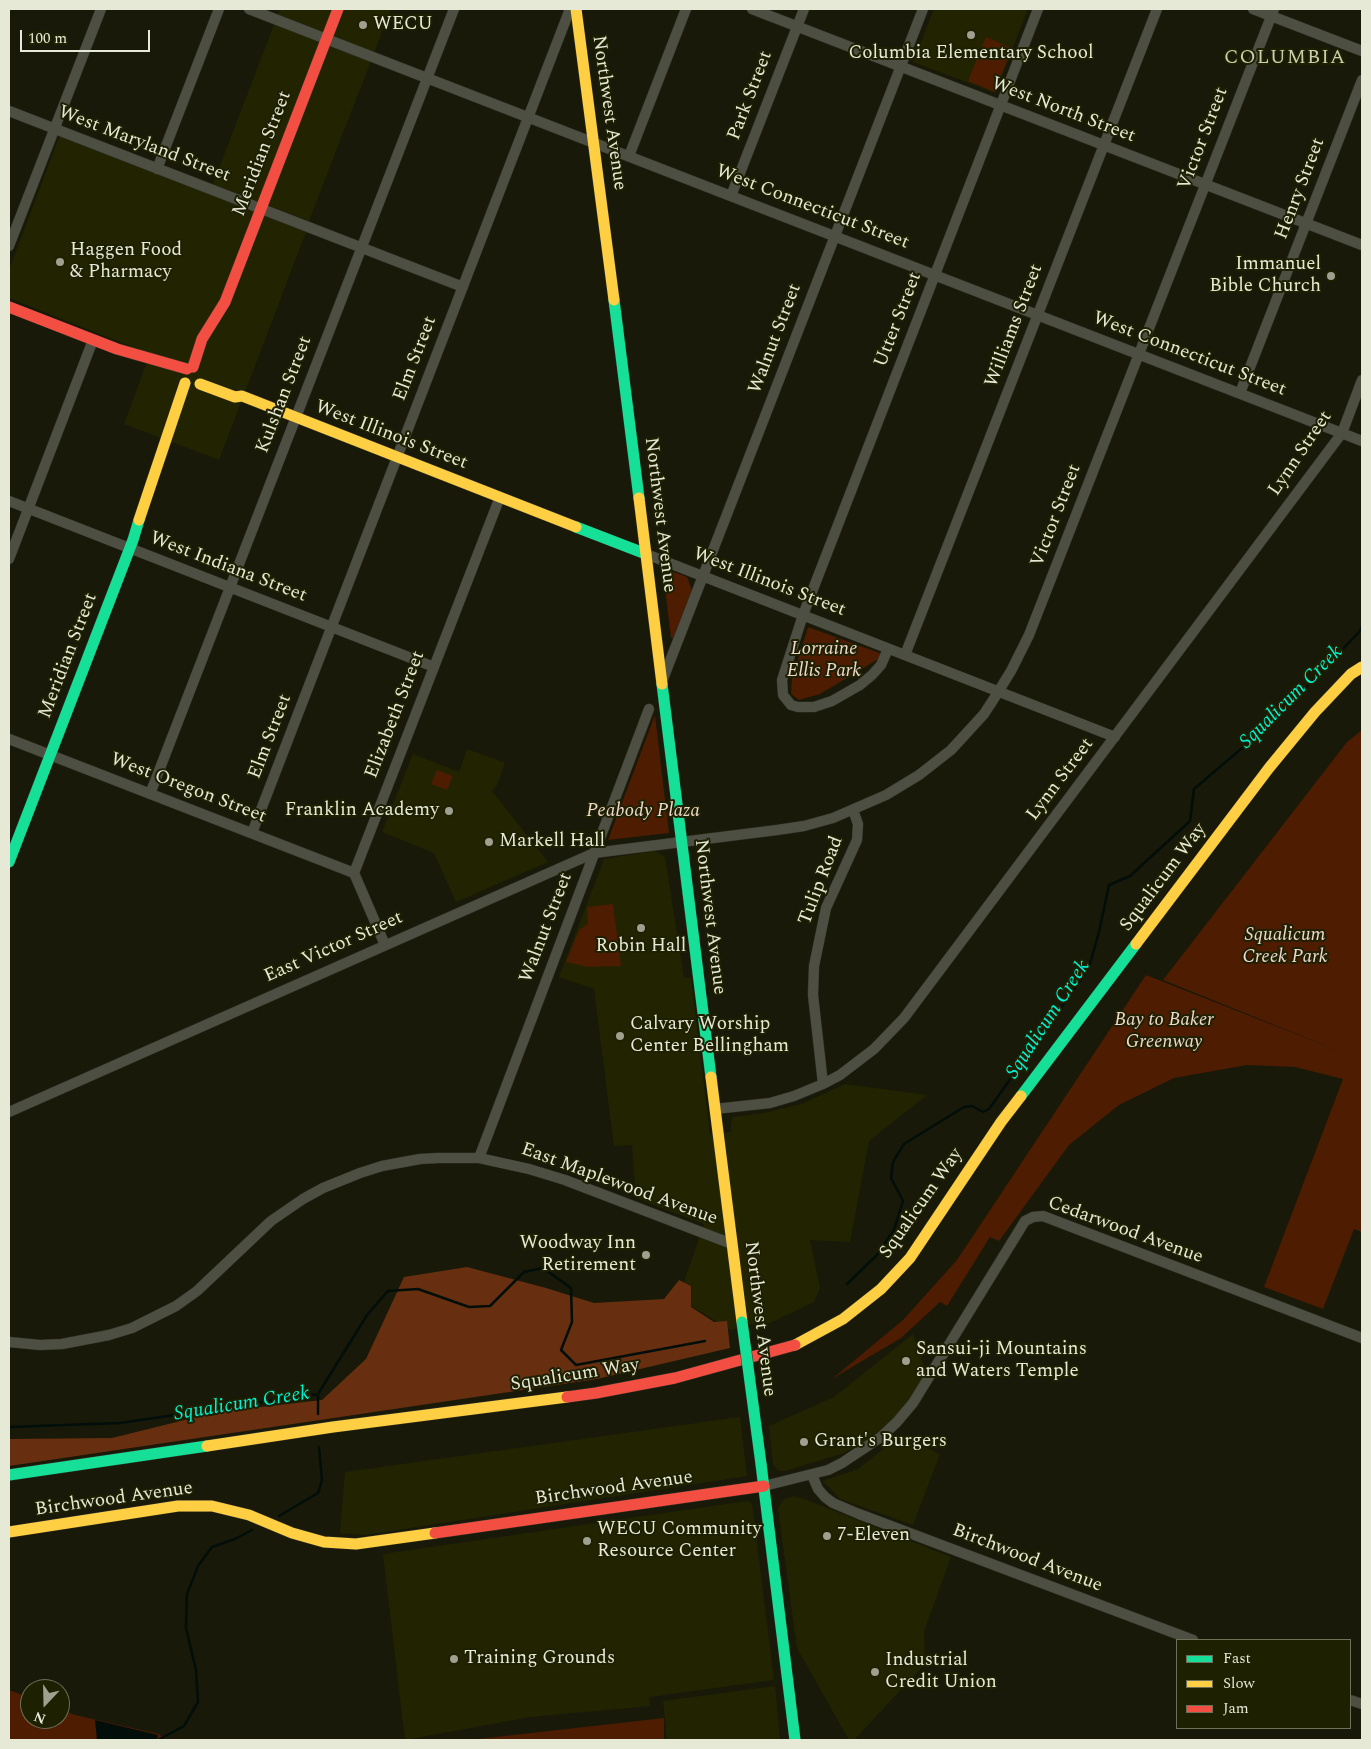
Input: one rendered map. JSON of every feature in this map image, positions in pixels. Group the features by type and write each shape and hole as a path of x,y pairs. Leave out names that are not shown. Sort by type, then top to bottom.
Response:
{"street":[{"path":"9,246 101,9"},
{"path":"157,169 220,9"},
{"name":"West Connecticut Street","path":"249,9 1362,441"},
{"name":"Meridian Street","path":"9,862 130,548 150,484 193,376 203,366 218,311 225,302 338,9"},
{"name":"Kulshan Street","path":"150,794 454,9"},
{"name":"Elm Street","path":"252,833 570,9"},
{"name":"Northwest Avenue","path":"576,9 795,1740"},
{"path":"629,156 686,9"},
{"name":"West North Street","path":"752,9 1362,245"},
{"name":"Park Street","path":"731,196 804,9"},
{"name":"Walnut Street","path":"662,682 923,9"},
{"name":"Utter Street","path":"888,648 881,664 872,675 845,695 814,707 798,707 786,701 783,695 781,685 803,615 1038,9"},
{"name":"Williams Street","path":"905,655 1157,9"},
{"path":"1253,9 1273,12 1362,51"},
{"name":"Victor Street","path":"682,842 804,826 854,810 886,795 926,770 951,750 984,714 999,692 1029,636 1273,12"},
{"name":"Henry Street","path":"1240,393 1362,80"},
{"name":"West Maryland Street","path":"9,111 462,287"},
{"name":"West Illinois Street","path":"9,307 117,349 138,362 238,390 242,396 1115,737"},
{"path":"9,559 93,340"},
{"name":"Lynn Street","path":"715,1109 770,1103 794,1096 823,1084 840,1075 874,1048 904,1018 1342,433 1362,380"},
{"name":"Elizabeth Street","path":"354,873 500,497"},
{"name":"West Indiana Street","path":"9,501 434,667"},
{"name":"Squalicum Way","path":"9,1475 333,1427 605,1391 675,1378 770,1354 795,1345 844,1319 881,1289 910,1258 1001,1122 1269,768 1315,712 1351,674 1362,667"},
{"name":"Walnut Street","path":"479,1158 648,709"},
{"name":"West Oregon Street","path":"9,738 354,873"},
{"name":"Tulip Road","path":"823,1084 813,995 814,966 826,908 857,840 858,824 854,810"},
{"name":"East Victor Street","path":"9,1112 594,854 682,842"},
{"path":"354,873 385,945"},
{"name":"East Maplewood Avenue","path":"9,1342 40,1345 62,1344 109,1336 132,1328 176,1306 197,1291 271,1221 322,1188 360,1173 402,1162 438,1158 479,1158 504,1162 565,1180 732,1244"},
{"name":"Cedarwood Avenue","path":"812,1475 842,1463 881,1438 897,1422 918,1395 1024,1221 1033,1217 1043,1216 1362,1338"},
{"name":"Birchwood Avenue","path":"9,1532 178,1506 212,1506 249,1515 292,1533 324,1542 356,1544 764,1486 812,1475 825,1497 859,1514 1190,1639"}],"shaded area":[{"path":"280,9 391,9 309,221 213,184"},
{"name":"Columbia Elementary School","path":"934,9 1028,9 995,93 913,62"},
{"path":"60,135 306,232 219,460 124,424 150,354 9,298 9,270"},
{"name":"Franklin Academy","path":"467,749 505,763 497,785 492,791 548,862 456,902 434,853 382,832 413,754 459,772"},
{"path":"655,851 665,857 684,978 691,978 710,1135 731,1132 733,1117 764,1113 802,1104 845,1084 927,1095 869,1141 850,1242 810,1240 820,1288 814,1302 770,1323 753,1324 731,1330 691,1306 692,1286 684,1282 704,1224 636,1198 632,1145 614,1146 594,989 559,977 604,859"},
{"path":"467,1267 594,1303 664,1299 679,1280 691,1286 691,1307 714,1322 727,1321 730,1348 597,1379 9,1466 9,1439 112,1438 217,1412 322,1400 366,1359 404,1277"},
{"path":"913,1334 926,1373 914,1394 881,1432 841,1454 785,1471 779,1471 776,1468 773,1464 769,1426 834,1397"},
{"path":"740,1417 747,1476 365,1535 340,1533 345,1472"},
{"path":"900,1436 940,1454 913,1525 840,1499 823,1481 858,1469"},
{"path":"793,1496 951,1557 924,1631 925,1664 854,1740 849,1740 797,1648 778,1509 783,1500"},
{"path":"747,1501 752,1504 774,1680 649,1697 650,1706 530,1717 405,1740 383,1554"},
{"path":"775,1686 780,1740 667,1740 663,1701"},
{"path":"95,1720 158,1735 157,1740 97,1740"}],"green space":[{"path":"986,37 1012,48 995,92 968,81"},
{"path":"666,569 687,577 692,591 673,638 671,638 663,572"},
{"name":"Lorraine Ellis Park","path":"808,627 885,655 820,694 799,700 791,694 792,679"},
{"name":"Peabody Plaza","path":"655,715 669,833 608,840"},
{"path":"1362,730 1362,1232 1354,1229 1323,1309 1264,1287 1343,1079 1295,1067 1247,1065 1174,1078 1119,1105 1069,1145 999,1241 990,1237 947,1306 940,1302 901,1338 832,1379 903,1320 957,1260 1146,975 1344,1053 1163,980 1347,742"},
{"path":"437,770 453,776 447,790 431,784"},
{"path":"613,904 621,966 588,967 566,962 579,930 588,924 587,907"},
{"path":"9,1690 20,1694 20,1729 70,1729 70,1713 159,1734 165,1740 9,1740"},
{"path":"664,1718 664,1740 469,1740"}],"waterway":[{"name":"Squalicum Creek","path":"847,1284 877,1255 894,1230 903,1201 891,1178 893,1162 904,1144 964,1107 972,1106 983,1112 989,1109 1089,967 1109,885 1130,876 1190,821 1194,789 1275,720 1360,631 1362,626"},
{"name":"Squalicum Creek","path":"9,1427 120,1423 318,1394 367,1315 388,1291 418,1289 469,1307 490,1306 524,1272 543,1268 571,1288 572,1322 561,1350 576,1365 705,1341"},
{"path":"318,1394 318,1414"},
{"path":"279,1516 318,1493 322,1480 319,1447"},
{"path":"158,1740 184,1726 198,1702 196,1670 186,1628 187,1594 198,1566 212,1547 235,1539 252,1530"}],"traffic: fast":[{"path":"614,300 639,498"},
{"path":"9,862 139,520"},
{"path":"576,527 646,554"},
{"path":"662,684 711,1077"},
{"path":"1021,1096 1136,944"},
{"path":"742,1322 761,1464"},
{"path":"9,1475 207,1446"},
{"path":"761,1464 795,1740"}],"traffic: slow":[{"path":"576,9 614,300"},
{"path":"139,520 185,383"},
{"path":"200,384 235,397 242,396 576,527"},
{"path":"639,498 662,684"},
{"path":"1136,944 1269,768 1315,712 1351,674 1362,667"},
{"path":"711,1077 742,1322"},
{"path":"795,1345 843,1319 881,1289 910,1258 1001,1122 1021,1096"},
{"path":"207,1446 333,1427 567,1397"},
{"path":"9,1532 178,1506 212,1506 249,1515 292,1533 324,1542 356,1544 435,1533"}],"traffic: jam":[{"path":"193,367 202,339 225,302 338,9"},
{"path":"9,307 117,349 187,369"},
{"path":"567,1397 675,1378 795,1345"},
{"path":"435,1533 764,1486"}],"place":[{"name":"WECU","path":"363,25"},
{"name":"Columbia Elementary School","path":"971,35"},
{"name":"Haggen Food & Pharmacy","path":"60,262"},
{"name":"Immanuel Bible Church","path":"1331,276"},
{"name":"Franklin Academy","path":"449,811"},
{"name":"Markell Hall","path":"489,842"},
{"name":"Robin Hall","path":"641,928"},
{"name":"Calvary Worship Center Bellingham","path":"620,1036"},
{"name":"Woodway Inn Retirement","path":"646,1255"},
{"name":"Sansui-ji Mountains and Waters Temple","path":"906,1361"},
{"name":"Grant's Burgers","path":"804,1442"},
{"name":"7-Eleven","path":"827,1536"},
{"name":"WECU Community Resource Center","path":"587,1541"},
{"name":"Training Grounds","path":"454,1659"},
{"name":"Industrial Credit Union","path":"875,1672"}],"district":[{"name":"COLUMBIA","path":"1285,59"}],"park label":[{"name":"Squalicum Creek Park","path":"1285,947"},
{"name":"Bay to Baker Greenway","path":"1164,1032"}]}
